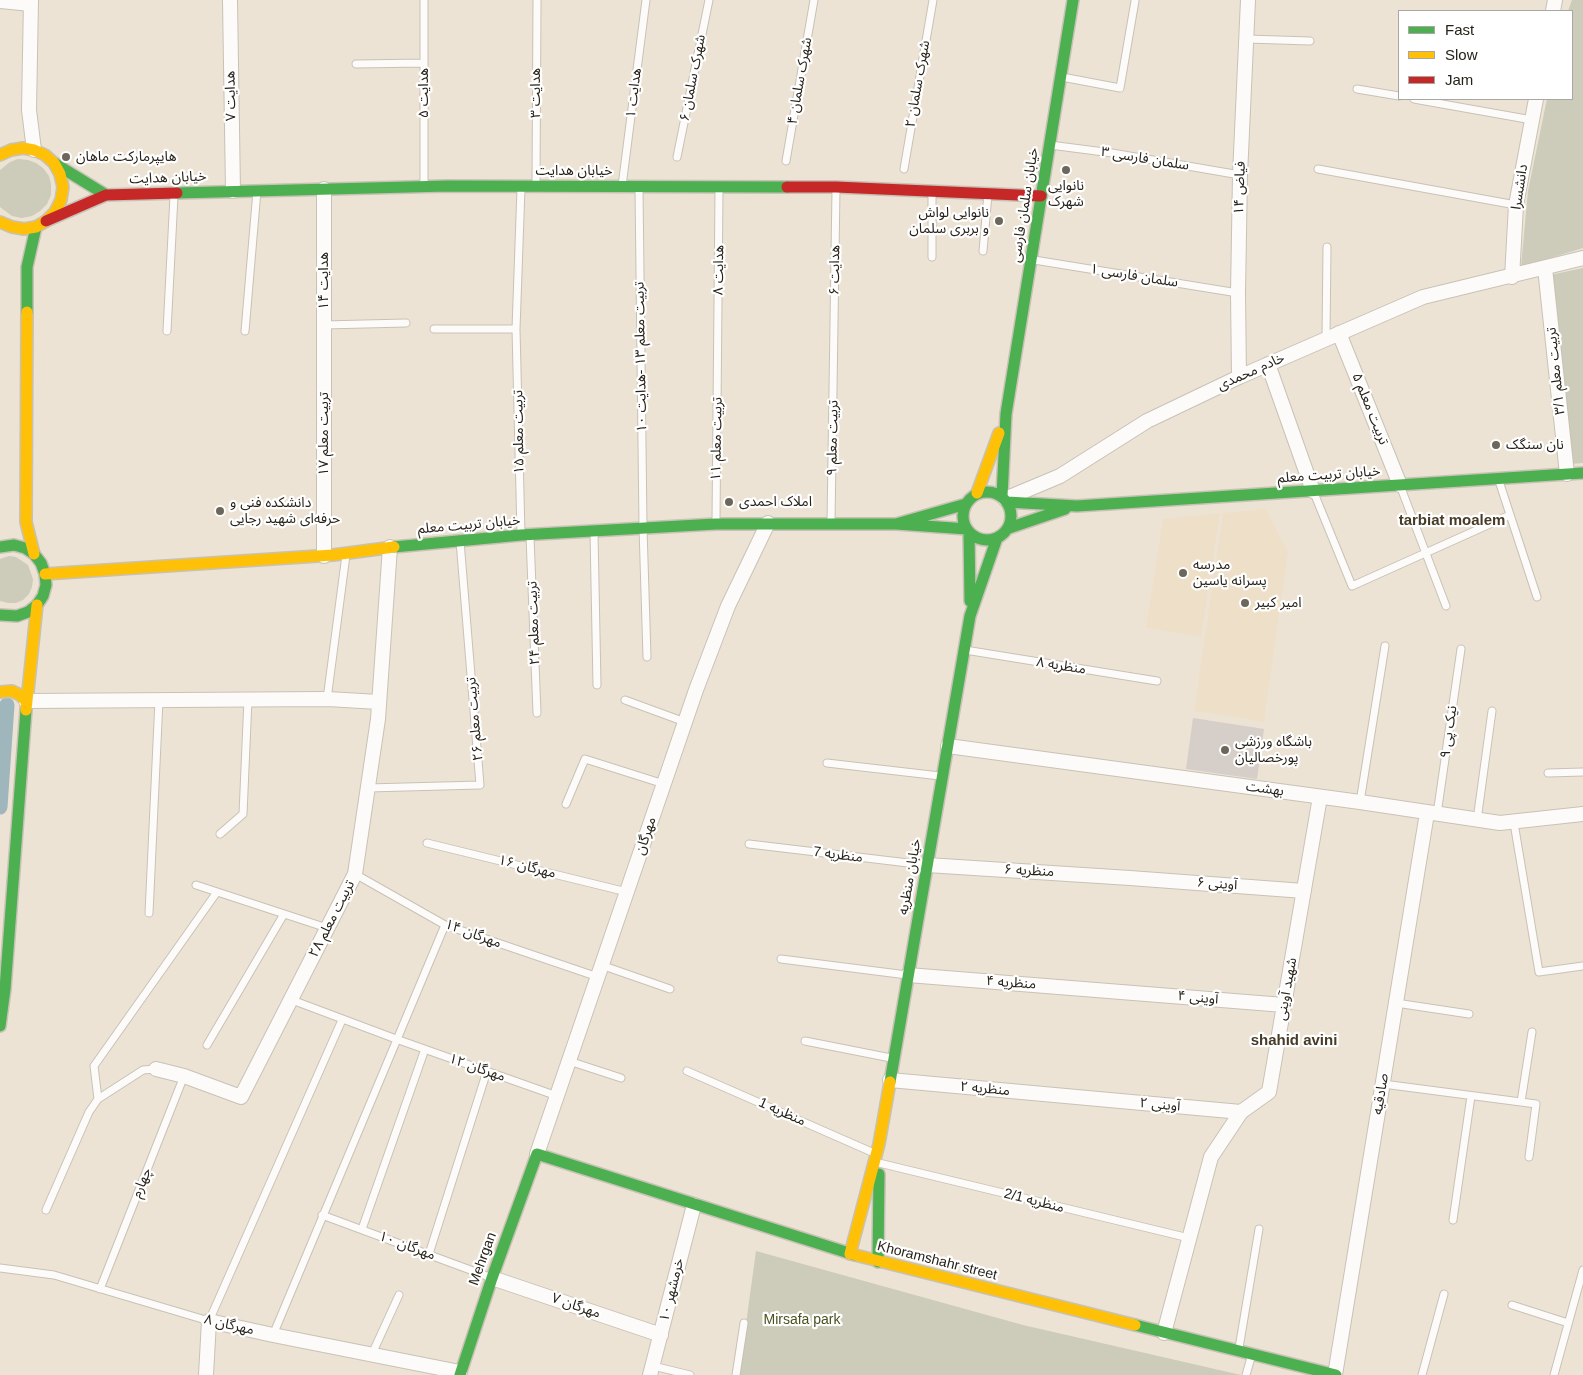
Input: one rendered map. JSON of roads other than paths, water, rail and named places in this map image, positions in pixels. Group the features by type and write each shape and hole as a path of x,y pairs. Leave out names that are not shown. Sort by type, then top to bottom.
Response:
{"street":[{"name":"هدایت ۷","path":"230,0 233,191"},
{"name":"خیابان سلمان فارسی","path":"1006,414 1073,0"},
{"name":"فیاض ۱۴","path":"1238,377 1240,174 1248,39 1248,0"},
{"path":"0,1 31,2 29,110 34,150"},
{"name":"دانشسرا","path":"1512,277 1516,206 1536,100"},
{"path":"0,155 11,150 23,148 34,150 45,155 54,163 106,195"},
{"path":"34,554 26,522 27,267 41,224 55,212 61,200 62,181 54,163"},
{"name":"خیابان هدایت","path":"106,195 424,186 639,186 836,187 1041,196"},
{"name":"هدایت ۱۴","path":"324,189 324,373"},
{"path":"0,222 12,228 24,229 41,224 106,195"},
{"name":"خادم محمدی","path":"1004,499 1060,476 1148,421 1238,377 1423,297 1512,277 1583,258"},
{"name":"تربیت معلم ۳/۱","path":"1545,268 1567,474"},
{"name":"تربیت معلم ۵","path":"1339,333 1400,485"},
{"path":"1268,364 1313,491"},
{"name":"تربیت معلم ۱۷","path":"324,373 324,556"},
{"path":"970,616 968,531 963,518 966,504 977,493 1006,414"},
{"path":"970,616 998,538 1008,528 1011,520 1011,513 1004,499 1006,414"},
{"name":"خیابان تربیت معلم","path":"1076,506 1583,473"},
{"path":"977,493 992,492 1004,499 1076,506"},
{"path":"896,524 966,504"},
{"path":"1008,528 1076,506"},
{"name":"مهرگان","path":"537,1154 685,722 728,606 768,523"},
{"name":"خیابان تربیت معلم","path":"45,574 324,556 390,547 526,534 716,524 896,524"},
{"path":"896,524 968,531 982,540 998,538"},
{"path":"0,547 14,545 25,548 34,554 41,563 46,585 43,596 37,605 28,612 17,616 0,615"},
{"name":"تربیت معلم ۲۸","path":"156,1069 184,1076 241,1097 355,874 379,702 390,547"},
{"path":"0,1026 5,989 26,701 37,605"},
{"name":"خیابان منظریه","path":"878,1154 970,616"},
{"path":"0,692 12,691 26,701 327,698 379,702"},
{"name":"بهشت","path":"948,746 1320,796 1500,823 1514,823 1583,814"},
{"name":"شهید آوینی","path":"1164,1332 1211,1157 1241,1112 1269,1092 1320,796"},
{"name":"صادقیه","path":"1336,1375 1396,1003 1432,814"},
{"name":"منظریه ۶","path":"927,865 1130,878"},
{"name":"آوینی ۶","path":"1130,878 1304,891"},
{"name":"منظریه ۴","path":"908,975 1113,990"},
{"name":"آوینی ۴","path":"1113,990 1284,1005"},
{"name":"منظریه ۲","path":"890,1080 1079,1098"},
{"name":"آوینی ۲","path":"1079,1098 1241,1112"},
{"name":"Khoramshahr street","path":"537,1154 878,1262 1336,1375"},
{"name":"Mehrgan","path":"460,1374 492,1278 537,1154"},
{"path":"850,1254 878,1154"},
{"path":"878,1154 878,1262"},
{"name":"خرمشهر ۱۰","path":"652,1370 694,1205"},
{"name":"مهرگان ۷","path":"492,1278 661,1335"},
{"path":"206,1375 209,1321"},
{"name":"مهرگان ۸","path":"209,1321 460,1374"}],"lane":[{"name":"هدایت ۵","path":"424,0 424,186"},
{"name":"هدایت ۳","path":"536,186 537,0"},
{"name":"هدایت ۱","path":"622,186 646,0"},
{"name":"شهرک سلمان ۶","path":"677,157 709,0"},
{"name":"شهرک سلمان ۴","path":"786,161 814,0"},
{"name":"شهرک سلمان ۲","path":"904,169 933,0"},
{"path":"1061,77 1120,88 1135,1"},
{"path":"1248,39 1310,41"},
{"path":"356,64 424,63"},
{"path":"1358,89 1398,96"},
{"path":"1420,100 1532,120"},
{"name":"سلمان فارسی ۳","path":"1049,145 1112,153 1240,174"},
{"path":"1318,169 1516,206"},
{"name":"تربیت معلم ۱۵","path":"522,186 516,329 526,534"},
{"name":"تربیت معلم ۱۳ -هدایت ۱۰","path":"639,186 643,528 648,657"},
{"name":"هدایت ۸","path":"718,353 720,187"},
{"name":"هدایت ۶","path":"834,353 836,187"},
{"path":"245,331 257,191"},
{"path":"932,191 932,256"},
{"path":"167,331 174,193"},
{"path":"983,251 988,194"},
{"path":"1326,338 1327,247"},
{"name":"سلمان فارسی ۱","path":"1031,259 1238,293"},
{"path":"324,325 406,323"},
{"path":"434,329 516,329"},
{"name":"تربیت معلم ۱۱","path":"716,524 718,353"},
{"name":"تربیت معلم ۹","path":"831,523 834,353"},
{"path":"1498,478 1537,597"},
{"path":"1400,485 1446,606"},
{"path":"1313,491 1352,586 1510,515"},
{"path":"594,531 597,685"},
{"name":"تربیت معلم ۲۴","path":"526,534 537,712"},
{"name":"تربیت معلم ۲۶","path":"368,788 480,785 460,541"},
{"path":"327,698 346,553"},
{"path":"1360,802 1385,646"},
{"name":"نیک پی ۹","path":"1432,814 1461,649"},
{"name":"منظریه ۸","path":"964,650 1157,682"},
{"path":"220,834 244,814 248,698"},
{"path":"149,913 159,700"},
{"path":"625,700 685,722"},
{"path":"1477,820 1492,711"},
{"path":"566,804 585,759 664,784"},
{"path":"827,762 943,777"},
{"path":"1548,773 1583,772"},
{"path":"1514,823 1539,972 1583,966"},
{"name":"مهرگان ۱۶","path":"427,843 627,892"},
{"name":"منظریه 7","path":"749,844 927,865"},
{"name":"مهرگان ۱۴","path":"355,874 445,925 600,971 670,989"},
{"path":"196,884 327,928"},
{"path":"98,1100 94,1066 217,892"},
{"path":"207,1045 284,914"},
{"path":"273,1335 445,925"},
{"path":"781,959 908,975"},
{"name":"مهرگان ۱۲","path":"292,1000 342,1020 557,1096"},
{"path":"1396,1003 1469,1014"},
{"path":"209,1321 342,1020"},
{"path":"1521,1102 1532,1032"},
{"path":"805,1041 894,1058"},
{"path":"362,1229 425,1050"},
{"path":"569,1061 621,1078"},
{"path":"46,1210 90,1112 98,1100 143,1070 156,1069"},
{"path":"429,1254 487,1071"},
{"name":"منظریه 1","path":"687,1071 878,1154"},
{"name":"چهارم","path":"100,1289 184,1076"},
{"path":"1383,1084 1536,1104 1530,1157"},
{"path":"1453,1220 1471,1096"},
{"name":"منظریه 2/1","path":"878,1154 1189,1238"},
{"name":"مهرگان ۱۰","path":"322,1215 492,1278"},
{"path":"1238,1351 1259,1229"},
{"name":"مهرگان ۸","path":"0,1268 54,1275 209,1321"},
{"path":"1554,1375 1583,1270"},
{"path":"1422,1375 1444,1294"},
{"path":"372,1354 399,1295"},
{"path":"1512,1305 1568,1323"},
{"path":"736,1375 744,1323"},
{"path":"1246,1375 1252,1354"},
{"path":"652,1370 690,1375"}],"waterway":[{"path":"0,807 7,705"}],"place":[{"name":"هایپرمارکت ماهان","path":"66,157"},
{"name":"نانوایی شهرک","path":"1066,170"},
{"name":"نانوایی لواش و بربری سلمان","path":"999,221"},
{"name":"نان سنگک","path":"1496,445"},
{"name":"املاک احمدی","path":"729,502"},
{"name":"دانشکده فنی و حرفه‌ای شهید رجایی","path":"220,511"},
{"name":"مدرسه پسرانه یاسین","path":"1183,573"},
{"name":"امیر کبیر","path":"1245,603"},
{"name":"باشگاه ورزشی پورخصالیان","path":"1225,750"}],"district":[{"name":"tarbiat moalem","path":"1452,521"},
{"name":"shahid avini","path":"1294,1041"}],"park label":[{"name":"Mirsafa park","path":"802,1320"}]}
